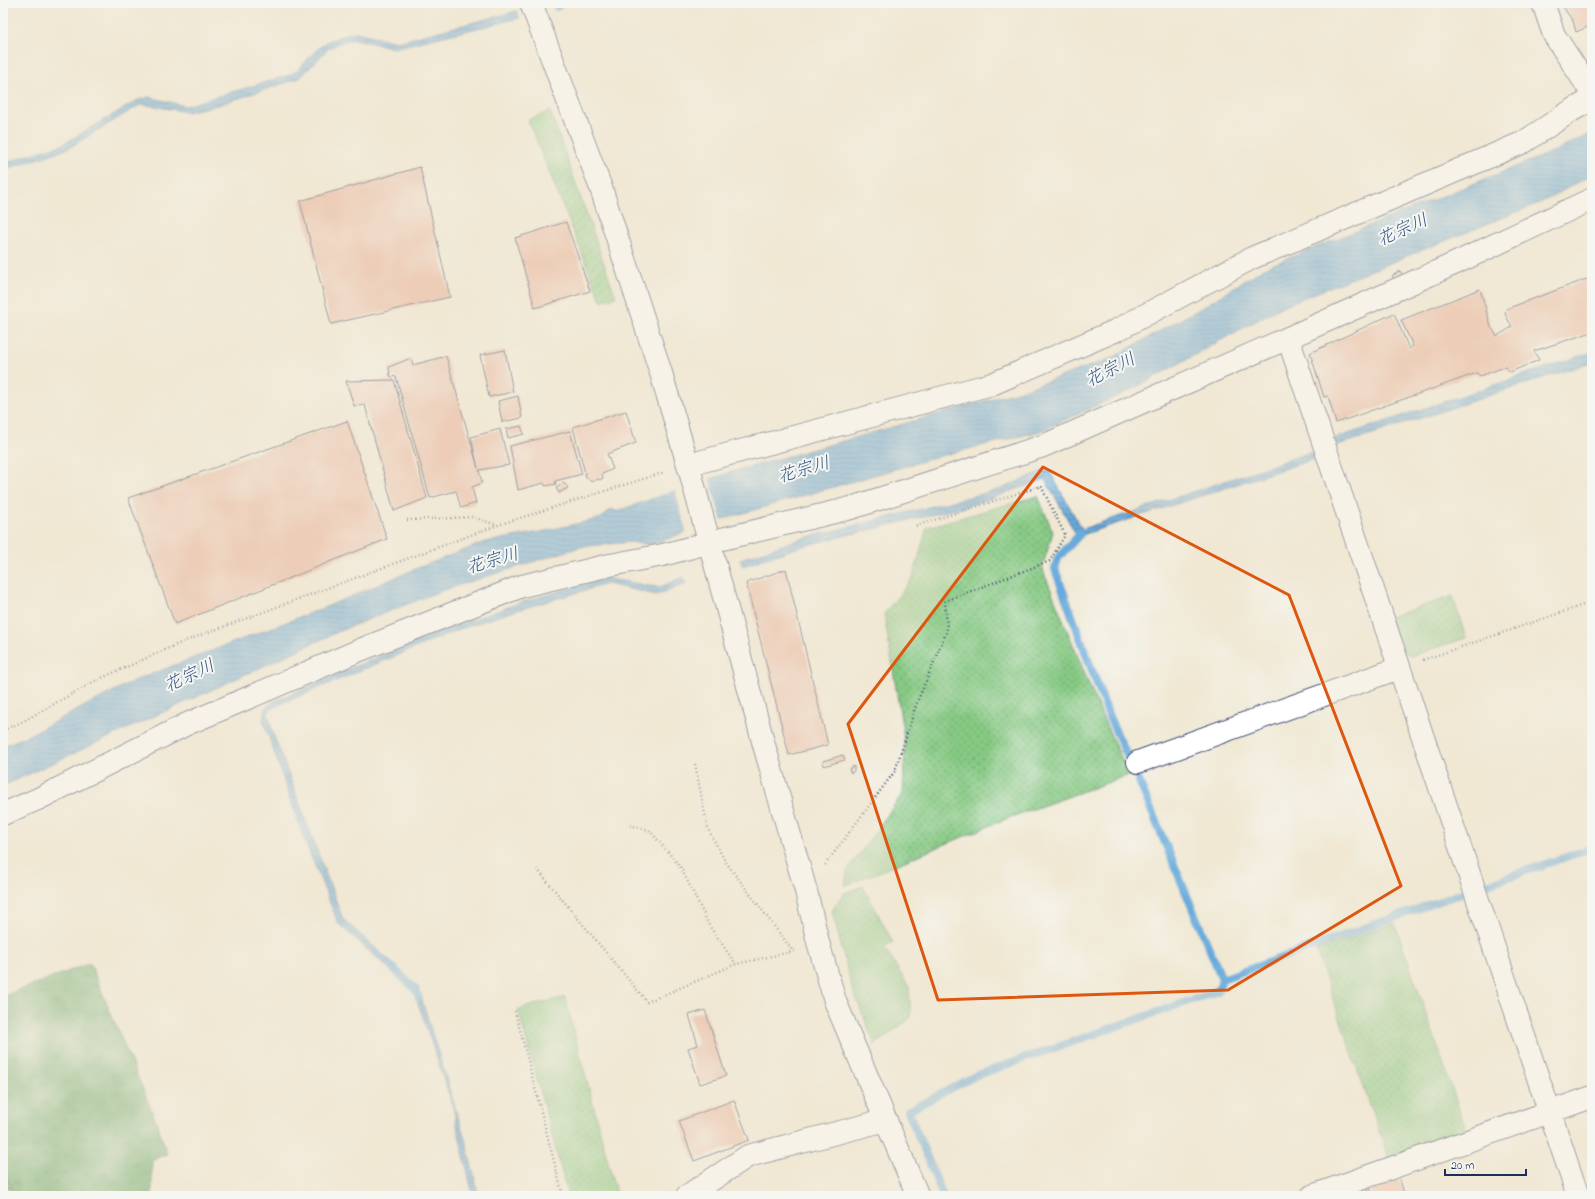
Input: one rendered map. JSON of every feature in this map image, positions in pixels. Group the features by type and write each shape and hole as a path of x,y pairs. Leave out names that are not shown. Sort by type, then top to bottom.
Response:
{"street":[{"path":"532,3 601,188 661,373 690,470 835,1001 918,1196"},
{"path":"1543,3 1554,35 1592,93"},
{"path":"690,470 992,384 1118,330 1252,258 1524,142 1570,110 1592,99"},
{"path":"3,814 45,795 187,724 360,650 522,586 610,565 663,555 708,540 851,508 1043,446 1456,263 1592,199"},
{"path":"1288,338 1578,1196"},
{"path":"1138,762 1399,668"},
{"path":"1312,1196 1592,1097"},
{"path":"687,1196 748,1156 886,1120"}],"path":[{"path":"3,730 20,723 95,681 185,641 498,525 690,470"},
{"path":"820,871 895,771 916,705 947,630 945,602 1050,561 1065,535 1041,486 915,526"},
{"path":"407,520 473,517 498,525"},
{"path":"1399,668 1592,602"},
{"path":"695,764 708,829 725,861 794,952"},
{"path":"630,825 649,830 680,866 710,927 736,964"},
{"path":"537,870 647,1002 736,964 794,952 818,942"},
{"path":"515,1011 563,1196"},
{"path":"3,1177 11,1196"}],"highlighted area":[{"path":"1043,467 1289,595 1401,886 1228,990 938,1000 848,724"}],"green space":[{"path":"550,111 616,297 601,301 528,120"},
{"path":"1038,496 1053,532 1042,568 1102,716 1129,775 1008,818 845,886 847,871 903,793 905,744 884,614 913,577 927,527"},
{"path":"1453,596 1466,638 1411,656 1396,647 1386,618"},
{"path":"863,886 893,942 884,947 909,987 911,1018 875,1045 852,988 832,911 843,893"},
{"path":"1395,923 1467,1132 1389,1160 1316,950"},
{"path":"90,963 157,1123 167,1154 152,1160 152,1196 15,1196 3,1167 3,996"},
{"path":"565,997 617,1196 568,1196 518,1009"},
{"path":"3,1170 14,1196 3,1196"}],"water":[{"path":"517,11 520,18 394,48 354,39 342,42 328,49 300,78 218,105 187,112 140,105 67,149 10,168 3,172 3,163 63,144 138,100 149,97 185,106 289,75 297,71 315,51 328,41 347,34 357,32 397,42"},
{"name":"花宗川","path":"1592,133 1592,175 1542,202 1283,306 1133,389 1041,431 944,455 713,522 651,545 630,542 580,547 441,591 342,630 3,786 3,746 29,735 133,681 328,606 420,567 485,542 540,532 602,518 610,509 617,511 718,476 1017,392 1110,359 1201,308 1264,268 1557,150"},
{"path":"1592,352 1592,362 1330,448 1327,441"},
{"path":"1311,452 1314,459 1085,534 1078,538 1045,479 960,508 803,546 743,566 740,559 800,539 1001,489 1044,470 1050,472 1082,529"},
{"path":"683,577 686,584 656,595 607,584 460,629 272,708 268,713 273,733 343,919 402,972 397,976 338,923 304,839 263,720 265,708 270,703 363,663 449,628 522,602 605,578 660,587"},
{"path":"418,987 467,1146 479,1196 473,1196 452,1104 414,991"}],"pier":[{"path":"709,477 722,522 687,534 675,489"}],"building":[{"path":"1560,3 1592,3 1592,25 1576,32 1573,21"},
{"path":"420,167 450,297 331,324 300,201"},
{"path":"566,222 590,291 535,308 515,238"},
{"path":"1400,271 1404,277 1396,282 1392,276"},
{"path":"1592,277 1592,332 1534,351 1539,360 1510,372 1505,367 1480,376 1477,373 1336,423 1328,396 1324,397 1310,353 1394,313 1409,349 1413,346 1401,320 1480,289 1491,327 1497,336 1512,327 1505,314 1506,309"},
{"path":"505,350 513,392 489,397 480,355"},
{"path":"446,356 478,468 471,437 500,429 509,465 479,470 482,483 472,487 476,503 461,508 456,491 430,498 396,377 390,376 389,367 411,358 413,365"},
{"path":"394,380 427,498 394,511 365,405 354,406 346,381"},
{"path":"518,396 522,418 502,422 498,401"},
{"path":"626,411 636,443 607,454 613,469 602,474 603,478 600,480 598,479 592,482 586,477 573,427"},
{"path":"347,421 387,539 175,624 128,498"},
{"path":"521,426 524,434 508,438 506,429"},
{"path":"570,431 582,474 555,481 556,484 545,486 544,483 518,490 510,446"},
{"path":"564,483 568,488 559,493 556,488"},
{"path":"786,569 828,745 789,755 746,583"},
{"path":"843,755 845,760 824,766 823,761"},
{"path":"854,766 854,771 851,773 849,769"},
{"path":"705,1010 726,1076 700,1084 688,1048 698,1045 689,1015"},
{"path":"734,1100 749,1140 694,1161 679,1121"},
{"path":"1398,1174 1405,1196 1373,1196 1369,1184"},
{"path":"1366,1186 1369,1196 1336,1196"}],"waterway":[{"path":"557,7 559,6 558,3"},
{"path":"1080,534 1058,558 1055,569 1110,719 1136,774 1222,979"},
{"path":"943,1196 908,1111 977,1075 1218,991 1222,979 1592,848"},
{"path":"392,967 416,990 419,998"}]}
